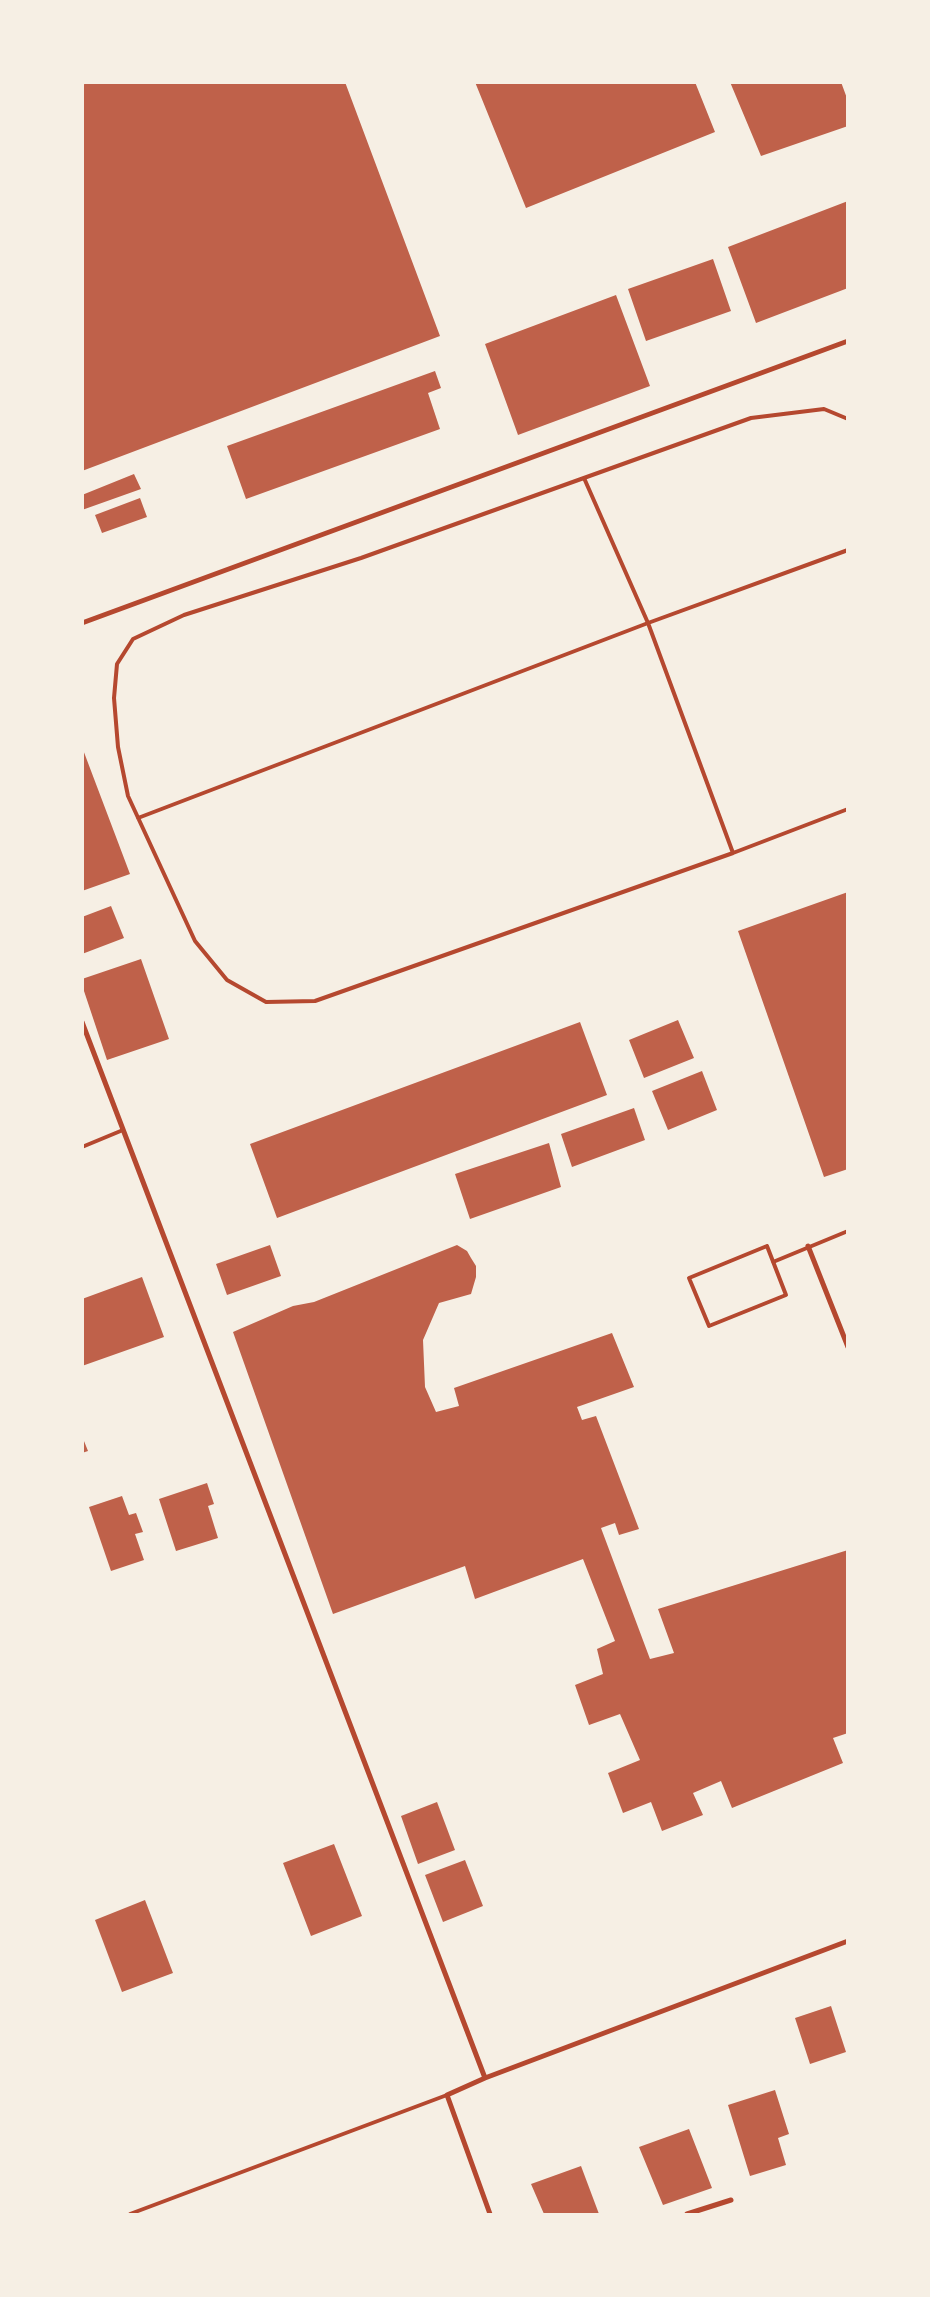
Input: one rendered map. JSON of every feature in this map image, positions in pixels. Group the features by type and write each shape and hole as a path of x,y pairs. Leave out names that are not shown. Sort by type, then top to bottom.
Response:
{"street":[{"path":"82,623 848,341"},
{"path":"82,1022 485,2078"},
{"path":"808,1246 848,1347"},
{"path":"490,2214 447,2095 485,2078 848,1941"},
{"path":"687,2214 732,2200"}],"lane":[{"path":"848,420 824,409 751,418 361,558 184,615 132,639 117,664 114,698 118,747 128,796 195,940 227,980 266,1002 315,1001 848,809"},
{"path":"584,478 648,623 733,852"},
{"path":"138,818 648,623 848,550"},
{"path":"82,1147 123,1130"},
{"path":"773,1262 848,1231"},
{"path":"767,1246 773,1262 786,1295 709,1326 688,1278 767,1246"},
{"path":"130,2214 447,2095"}],"building":[{"path":"90,82 345,82 440,336 82,471 82,85"},
{"path":"475,82 695,82 715,132 526,208"},
{"path":"730,82 841,82 848,101 848,126 761,156"},
{"path":"848,201 848,288 756,323 728,247"},
{"path":"713,259 731,311 646,341 628,289"},
{"path":"616,295 650,386 518,435 485,344"},
{"path":"435,371 441,388 428,393 440,429 246,499 227,446"},
{"path":"134,474 141,489 82,510 82,495"},
{"path":"140,498 147,517 102,533 95,515"},
{"path":"82,747 130,874 82,891"},
{"path":"848,892 848,1169 824,1177 738,931"},
{"path":"111,906 124,938 82,954 82,917"},
{"path":"141,959 169,1039 107,1060 82,985 82,979"},
{"path":"678,1020 694,1058 644,1078 629,1040"},
{"path":"580,1022 607,1095 277,1218 250,1144"},
{"path":"702,1071 717,1110 668,1130 652,1091"},
{"path":"634,1108 645,1140 572,1167 561,1134"},
{"path":"549,1143 561,1187 470,1219 455,1174"},
{"path":"270,1245 281,1276 227,1295 216,1264"},
{"path":"457,1245 467,1251 476,1266 476,1277 471,1294 439,1303 423,1340 425,1387 436,1412 459,1406 454,1388 612,1333 634,1387 577,1407 582,1420 596,1416 639,1529 619,1535 615,1523 601,1528 650,1659 674,1653 658,1609 848,1550 848,1733 833,1738 843,1763 732,1808 721,1781 693,1793 703,1815 662,1831 651,1802 623,1813 608,1773 640,1760 620,1714 589,1725 575,1685 603,1674 597,1649 615,1641 583,1559 475,1599 465,1566 333,1614 233,1332 293,1306 314,1302"},
{"path":"142,1277 164,1337 82,1366 82,1299"},
{"path":"82,1436 88,1451 82,1453"},
{"path":"207,1483 214,1504 208,1506 218,1538 176,1551 159,1499"},
{"path":"122,1496 129,1515 136,1513 143,1532 135,1534 144,1560 111,1571 89,1507"},
{"path":"437,1802 455,1850 418,1864 401,1816"},
{"path":"334,1844 362,1916 311,1936 283,1863"},
{"path":"465,1860 483,1906 443,1922 425,1875"},
{"path":"145,1900 173,1973 122,1992 95,1920"},
{"path":"831,2006 846,2052 810,2064 795,2018"},
{"path":"775,2090 789,2134 778,2138 786,2165 750,2176 728,2105"},
{"path":"689,2129 712,2188 663,2205 639,2147"},
{"path":"581,2166 599,2214 544,2214 531,2184"}]}
